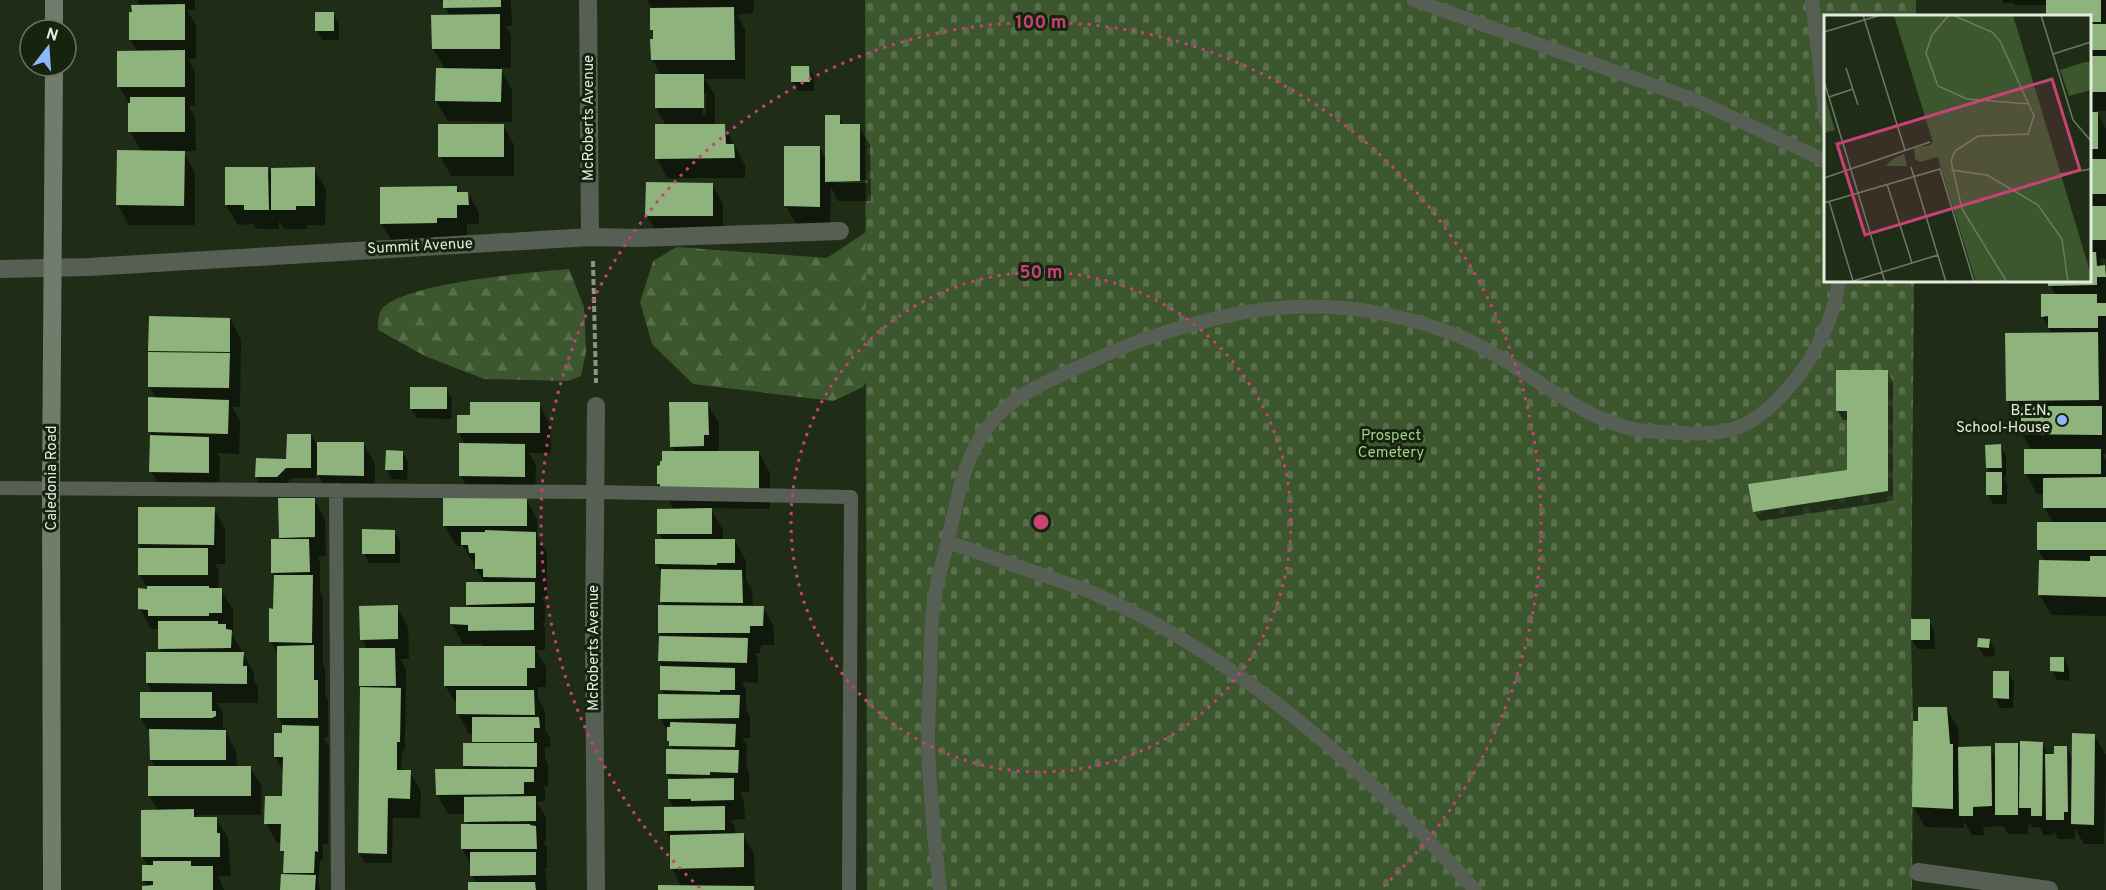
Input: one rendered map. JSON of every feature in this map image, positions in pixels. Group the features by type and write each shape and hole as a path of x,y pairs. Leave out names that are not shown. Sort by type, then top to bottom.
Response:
{"street":[{"path":"54,0 54,18"},
{"name":"McRoberts Avenue","path":"588,0 590,237"},
{"name":"Caledonia Road","path":"52,890 51,489 54,78"},
{"name":"Summit Avenue","path":"0,269 54,269 590,237 637,238 840,231"},
{"name":"McRoberts Avenue","path":"596,406 594,641 596,890"},
{"path":"1918,872 2049,890"}],"lane":[{"path":"1414,0 1695,100 1824,159"},
{"path":"1812,0 1824,104"},
{"path":"940,890 928,742 931,628 935,593 968,460 984,430 998,414 1036,386 1123,347 1180,327 1235,313 1285,306 1343,308 1384,314 1460,337 1603,418 1637,430 1708,434 1731,431 1751,420 1772,406 1792,384 1811,357 1824,331 1835,304 1839,282"},
{"path":"0,488 595,492 851,497 849,890"},
{"path":"336,490 338,890"},
{"path":"948,542 1101,596 1186,640 1256,687 1341,757 1430,841 1475,890"}],"path":[{"path":"593,258 596,380"}],"green space":[{"name":"Prospect Cemetery","path":"865,0 1916,0 1916,15 1824,15 1824,282 1914,282 1911,640 1912,890 867,890"},
{"path":"884,220 879,360 863,387 833,401 693,384 652,344 640,302 653,261 677,247 827,258"},
{"path":"569,269 584,307 586,352 581,376 568,381 484,379 425,356 378,330 380,312 391,302 411,293 437,286 499,276"}],"building":[{"path":"443,0 501,0 501,7 443,8"},
{"path":"2046,0 2101,0 2101,22 2091,22 2091,15 2046,15"},
{"path":"185,4 185,40 129,40 131,5"},
{"path":"734,7 735,60 651,60 650,39 653,39 653,30 650,30 650,8"},
{"path":"315,12 334,12 334,31 315,31"},
{"path":"500,14 500,49 432,49 431,15"},
{"path":"2091,24 2106,24 2106,50 2091,50"},
{"path":"185,50 185,87 117,87 117,51"},
{"path":"2091,56 2106,56 2106,92 2091,92"},
{"path":"791,66 809,66 810,82 791,82"},
{"path":"436,68 502,69 501,102 435,101"},
{"path":"655,74 704,74 704,108 655,108"},
{"path":"130,97 185,97 185,132 128,132"},
{"path":"2091,112 2098,112 2098,149 2091,149"},
{"path":"825,115 840,115 840,124 860,124 860,181 825,182"},
{"path":"438,124 504,124 504,157 438,157"},
{"path":"655,124 725,124 726,144 734,144 735,158 655,159"},
{"path":"784,146 820,146 820,207 784,206"},
{"path":"117,150 185,151 184,206 116,205"},
{"path":"2091,159 2106,159 2106,194 2091,194"},
{"path":"225,167 268,167 269,210 244,210 244,205 225,205"},
{"path":"315,167 315,206 296,206 296,210 271,210 271,168"},
{"path":"646,182 713,183 713,216 645,216"},
{"path":"457,186 457,192 468,192 469,205 457,205 457,218 437,218 437,223 380,224 380,187"},
{"path":"2091,206 2106,206 2106,240 2091,240"},
{"path":"2091,252 2096,252 2097,266 2105,265 2106,277 2097,277 2097,285 2048,286 2048,282 2091,282"},
{"path":"2041,294 2097,294 2097,303 2106,303 2106,316 2098,316 2098,328 2048,328 2048,316 2041,317"},
{"path":"149,316 230,318 230,352 148,351"},
{"path":"2098,332 2099,400 2006,401 2005,333"},
{"path":"148,352 230,353 229,388 148,387"},
{"path":"1836,370 1888,370 1888,491 1753,512 1748,484 1847,470 1847,411 1836,411"},
{"path":"410,387 447,387 447,409 410,409"},
{"path":"148,397 229,400 228,434 148,432"},
{"path":"470,402 540,402 540,433 457,433 457,415 470,415"},
{"path":"669,402 708,402 709,435 704,435 704,446 670,447"},
{"name":"B.E.N. School-House","path":"2021,406 2102,406 2102,435 2021,434"},
{"path":"287,434 311,434 311,468 286,468 277,477 255,477 256,458 286,459"},
{"path":"150,435 209,437 209,473 149,472"},
{"path":"317,442 364,442 364,476 317,475"},
{"path":"459,443 525,444 525,477 459,476"},
{"path":"2001,444 2002,468 1986,468 1985,445"},
{"path":"2024,449 2101,449 2101,474 2024,474"},
{"path":"386,450 403,451 403,470 385,470"},
{"path":"662,451 759,451 759,489 660,489 660,484 657,484 657,466 662,461"},
{"path":"1986,472 2002,472 2002,495 1986,495"},
{"path":"2106,477 2106,508 2043,508 2043,478"},
{"path":"278,498 315,498 315,537 279,538"},
{"path":"443,498 527,498 527,526 443,526"},
{"path":"138,507 215,507 214,545 138,544"},
{"path":"712,508 712,534 657,534 657,509"},
{"path":"2037,522 2106,522 2106,550 2037,550"},
{"path":"362,529 395,530 395,554 362,554"},
{"path":"485,530 536,532 536,578 483,577 483,569 475,569 475,553 469,553 468,545 461,545 461,532 485,532"},
{"path":"271,539 309,539 310,572 271,573"},
{"path":"655,539 735,539 735,563 655,564"},
{"path":"138,548 208,548 208,575 138,575"},
{"path":"2090,556 2106,556 2106,597 2038,595 2039,560 2090,561"},
{"path":"661,569 742,570 743,603 660,602"},
{"path":"274,575 313,575 312,643 269,642 269,608 273,609"},
{"path":"466,582 535,582 535,603 466,605"},
{"path":"147,586 222,588 222,613 209,613 209,616 148,616 148,610 138,609 138,588 147,589"},
{"path":"398,605 398,639 360,640 359,606"},
{"path":"658,605 764,606 763,626 750,626 750,633 658,633"},
{"path":"450,607 534,607 534,630 468,631 468,625 450,624"},
{"path":"1911,619 1930,619 1930,640 1911,640"},
{"path":"158,621 218,621 218,624 226,624 226,629 232,630 231,648 158,649"},
{"path":"659,636 748,638 747,663 658,661"},
{"path":"1978,638 1990,639 1989,648 1977,647"},
{"path":"314,645 314,680 318,680 318,718 277,718 277,646"},
{"path":"444,646 535,646 535,668 527,668 527,686 444,686"},
{"path":"359,648 395,648 396,686 359,686"},
{"path":"146,652 244,652 243,666 247,666 247,684 146,683"},
{"path":"2050,657 2064,657 2064,672 2050,671"},
{"path":"660,666 735,668 735,690 720,690 720,692 660,690"},
{"path":"1993,671 2009,671 2009,699 1993,698"},
{"path":"360,687 401,688 397,770 411,770 410,799 388,798 387,854 358,853"},
{"path":"456,690 534,690 535,715 456,714"},
{"path":"140,692 212,692 212,711 216,711 216,716 212,718 140,718"},
{"path":"658,694 740,695 739,718 658,719"},
{"path":"1918,707 1947,707 1950,744 1953,744 1953,809 1912,807 1913,721 1918,721"},
{"path":"472,717 539,717 540,728 534,728 534,742 472,742"},
{"path":"670,722 736,724 735,747 669,746 667,727 670,727"},
{"path":"282,725 319,726 318,852 315,851 314,873 283,873 284,851 280,851 281,824 264,824 265,796 282,796 283,757 274,757 274,733 282,733"},
{"path":"149,729 226,730 226,760 150,760"},
{"path":"2072,733 2095,734 2094,825 2071,824"},
{"path":"2020,741 2043,742 2042,816 2031,816 2031,808 2019,808"},
{"path":"463,743 537,743 537,767 463,766"},
{"path":"1995,743 2018,743 2018,815 1995,815"},
{"path":"1991,746 1992,806 1973,807 1973,816 1959,816 1958,747"},
{"path":"2054,746 2067,746 2068,812 2064,812 2064,820 2046,820 2045,754 2054,754"},
{"path":"666,749 739,750 738,773 666,774"},
{"path":"148,766 251,766 251,796 148,796"},
{"path":"435,769 534,769 534,782 524,782 524,794 436,795"},
{"path":"734,778 734,800 668,799 668,779"},
{"path":"536,796 536,821 464,822 464,797"},
{"path":"725,806 725,830 664,831 664,807"},
{"path":"194,809 194,817 217,817 220,857 141,857 141,810"},
{"path":"461,824 530,824 536,826 537,849 461,849"},
{"path":"744,833 744,867 670,869 670,835"},
{"path":"470,852 536,852 536,875 470,876"},
{"path":"153,861 191,861 191,866 213,866 213,890 142,890 142,886 153,885 153,881 142,881 142,865 153,865"},
{"path":"281,874 316,875 315,890 280,890"},
{"path":"468,882 535,882 536,890 468,890"},
{"path":"658,885 754,886 754,890 658,890"}],"place":[{"name":"B.E.N. School-House","path":"2062,420"}]}
